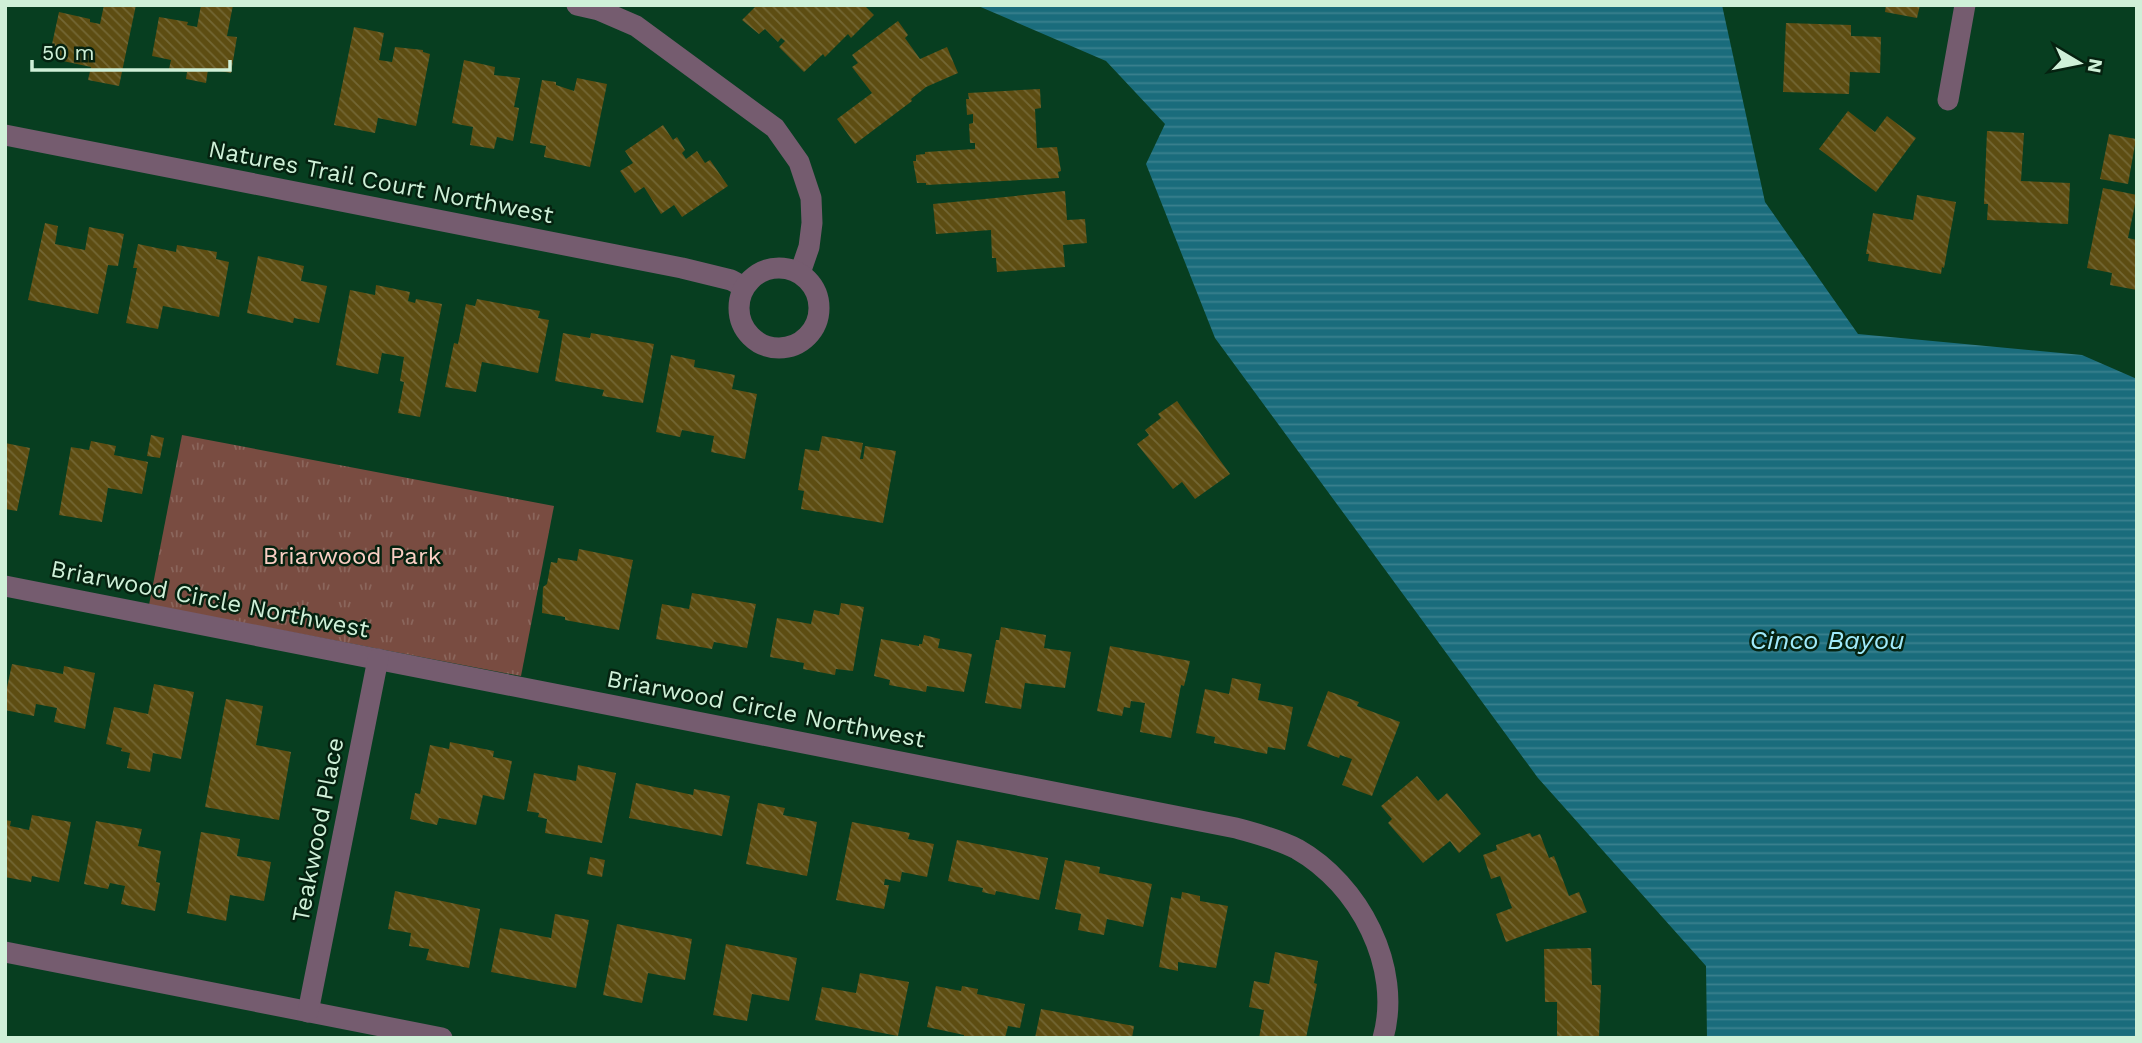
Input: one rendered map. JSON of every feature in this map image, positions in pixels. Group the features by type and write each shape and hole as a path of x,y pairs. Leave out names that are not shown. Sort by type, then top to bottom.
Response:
{"street":[{"path":"577,5 599,10 636,26 775,128 799,162 811,198 809,247 800,273"},
{"path":"1948,100 1965,5"},
{"name":"Natures Trail Court Northwest","path":"5,135 682,268 731,280 744,286"},
{"path":"769,268 785,268 800,273 811,284 818,298 819,314 813,329 802,341 788,347 772,348 758,342 746,331 739,317 738,301 744,286 755,275 769,268"},
{"name":"Briarwood Circle Northwest","path":"5,586 1236,828 1276,839 1318,863 1347,892 1365,918 1383,962 1387,998 1383,1038"},
{"name":"Teakwood Place","path":"308,1012 378,659"},
{"path":"5,952 442,1038"}],"green space":[{"name":"Briarwood Park","path":"182,435 554,506 521,676 149,605"}],"water":[{"name":"Cinco Bayou","path":"976,5 1722,5 1765,202 1858,334 2082,355 2137,379 2137,1038 1707,1038 1706,966 1538,778 1215,338 1146,164 1165,124 1106,61"}],"building":[{"path":"104,5 136,5 119,86 88,80 91,67 49,58 59,12 100,24"},
{"path":"201,5 233,5 227,36 237,37 231,73 208,69 206,83 186,79 187,72 169,69 171,60 152,56 159,17 188,22 187,25 197,27"},
{"path":"757,5 864,5 874,15 851,38 848,34 825,57 823,54 804,72 779,47 785,41 781,38 778,42 765,29 759,34 742,20"},
{"path":"1886,5 1920,5 1917,18 1885,12"},
{"path":"898,21 908,35 905,38 920,59 947,47 958,73 926,87 911,99 912,101 855,144 837,119 872,93 852,67 858,63 852,55"},
{"path":"1786,23 1851,25 1851,36 1881,37 1880,73 1850,72 1849,94 1783,92"},
{"path":"354,27 384,33 379,60 392,62 395,47 423,50 430,54 416,126 378,118 375,133 334,125"},
{"path":"464,60 495,67 494,75 520,78 514,107 519,108 513,141 497,137 494,149 470,145 473,127 452,123"},
{"path":"577,78 607,84 590,167 544,157 546,146 530,143 542,80 556,82 556,85 574,91"},
{"path":"1040,89 1041,108 1035,109 1037,148 1057,147 1061,171 1058,172 1059,178 926,185 917,183 913,161 916,161 916,155 975,149 975,143 970,143 969,124 973,123 973,114 967,115 968,93"},
{"path":"1848,111 1875,132 1887,116 1916,138 1876,192 1819,149"},
{"path":"663,125 673,140 677,137 685,150 682,153 686,159 697,151 705,163 710,160 728,186 682,217 674,205 661,214 644,187 635,193 620,171 633,163 625,151"},
{"path":"1987,131 2024,133 2021,181 2070,183 2068,224 1987,220 1988,204 1984,204"},
{"path":"2109,134 2136,139 2128,184 2100,179"},
{"path":"2103,188 2137,195 2128,238 2137,240 2137,290 2110,285 2112,273 2087,268"},
{"path":"1065,191 1067,220 1085,219 1087,243 1063,245 1065,267 997,272 996,258 992,258 991,230 936,234 933,204"},
{"path":"1917,195 1956,202 1941,274 1868,261 1869,254 1866,254 1873,213 1913,220"},
{"path":"45,223 58,226 55,244 85,250 89,227 124,234 118,266 108,265 98,314 28,300"},
{"path":"138,244 176,252 177,245 217,252 216,259 229,262 219,317 163,306 158,329 126,323 137,268 133,268"},
{"path":"258,256 304,266 301,281 327,286 319,323 294,318 293,323 247,313"},
{"path":"376,285 410,292 408,301 415,303 416,299 442,304 420,417 398,413 404,382 400,381 404,357 382,353 378,374 336,365 350,290 375,295"},
{"path":"477,299 540,311 538,318 549,320 538,373 482,362 476,392 445,387 466,304 475,306"},
{"path":"563,333 590,338 591,333 654,344 643,403 602,396 604,390 555,381"},
{"path":"671,355 695,360 694,367 735,375 732,389 757,394 745,459 711,452 714,436 682,430 680,437 656,432"},
{"path":"1177,401 1230,474 1195,499 1182,482 1173,489 1137,444 1149,435 1145,430 1161,418 1158,414"},
{"path":"151,435 164,438 160,458 147,456"},
{"path":"822,436 863,443 860,459 863,459 865,446 896,451 883,523 801,509 804,491 798,490 805,449 819,451"},
{"path":"91,441 116,446 114,455 148,462 142,494 108,488 102,522 59,515 71,447 89,450"},
{"path":"5,443 30,448 17,511 5,509"},
{"path":"579,549 633,560 619,630 542,613 543,587 547,584 551,562 557,563 558,558 577,561"},
{"path":"692,593 756,604 747,648 714,642 712,649 656,639 662,604 689,609"},
{"path":"841,603 864,607 853,671 836,669 835,675 803,669 804,663 770,657 777,618 811,624 814,610 839,615"},
{"path":"1001,627 1046,635 1044,648 1071,652 1065,688 1025,683 1021,709 985,703 996,640 999,640"},
{"path":"924,635 940,639 938,648 972,654 964,692 927,686 926,692 889,685 890,680 874,676 881,639 919,646"},
{"path":"1110,646 1190,661 1184,686 1181,685 1171,738 1140,732 1145,703 1131,701 1130,708 1124,707 1122,716 1097,711"},
{"path":"12,664 63,674 64,666 95,673 85,729 54,722 57,708 36,704 34,716 5,710"},
{"path":"1232,678 1261,684 1258,700 1293,707 1285,750 1268,747 1267,754 1214,743 1215,737 1196,733 1205,689 1229,694"},
{"path":"154,684 194,692 181,759 153,753 150,772 127,768 130,753 106,744 114,707 148,714"},
{"path":"1328,691 1359,702 1357,706 1400,722 1372,796 1342,785 1352,759 1340,755 1339,758 1307,746"},
{"path":"226,699 263,706 256,745 291,752 279,820 205,807"},
{"path":"450,742 494,751 493,757 512,761 504,800 483,795 476,825 439,818 437,825 410,819 415,793 420,794 430,745 449,749"},
{"path":"578,765 616,773 602,843 545,833 547,819 538,817 539,813 527,811 534,773 576,781"},
{"path":"1417,776 1438,801 1447,793 1481,834 1459,853 1450,841 1423,863 1388,823 1392,819 1381,806"},
{"path":"636,783 693,795 694,789 730,796 722,836 629,818"},
{"path":"758,803 785,808 783,815 817,822 807,876 746,864"},
{"path":"32,815 71,822 59,882 32,876 31,882 5,877 5,820 11,821 10,826 29,830"},
{"path":"96,821 142,829 138,846 161,851 156,882 160,883 155,911 121,904 125,886 110,883 108,889 84,884"},
{"path":"852,822 910,833 908,839 934,844 927,877 902,872 900,882 885,879 884,885 889,885 884,909 836,900"},
{"path":"201,832 240,839 237,856 271,862 264,901 230,895 226,921 187,913"},
{"path":"1530,833 1532,837 1540,834 1549,858 1554,856 1569,896 1579,892 1587,912 1506,942 1496,914 1512,908 1500,876 1491,879 1483,855 1497,850 1496,845"},
{"path":"957,840 1048,858 1039,900 996,891 995,895 982,892 983,888 948,881"},
{"path":"590,857 605,860 602,877 587,874"},
{"path":"1065,860 1100,867 1099,873 1152,884 1143,927 1107,919 1104,935 1078,930 1081,914 1055,909"},
{"path":"395,891 480,909 469,968 426,960 429,949 409,946 411,933 388,929"},
{"path":"1182,892 1200,896 1200,901 1228,906 1216,968 1178,962 1178,971 1159,967 1171,897 1181,899"},
{"path":"555,914 589,920 576,988 491,972 500,928 551,938"},
{"path":"617,924 692,939 685,980 648,973 642,1003 603,995"},
{"path":"726,944 797,958 789,1001 752,994 747,1021 713,1015"},
{"path":"1591,948 1592,985 1601,985 1599,1038 1557,1038 1557,1002 1545,1002 1544,949"},
{"path":"1275,952 1318,961 1314,983 1317,984 1306,1038 1259,1038 1264,1010 1249,1007 1254,981 1269,984"},
{"path":"860,973 909,982 898,1036 815,1020 822,987 856,993"},
{"path":"936,986 961,991 962,986 978,989 977,994 1025,1004 1020,1028 1008,1026 1005,1038 964,1038 964,1035 927,1027"},
{"path":"1041,1009 1134,1026 1132,1038 1035,1038"}]}
